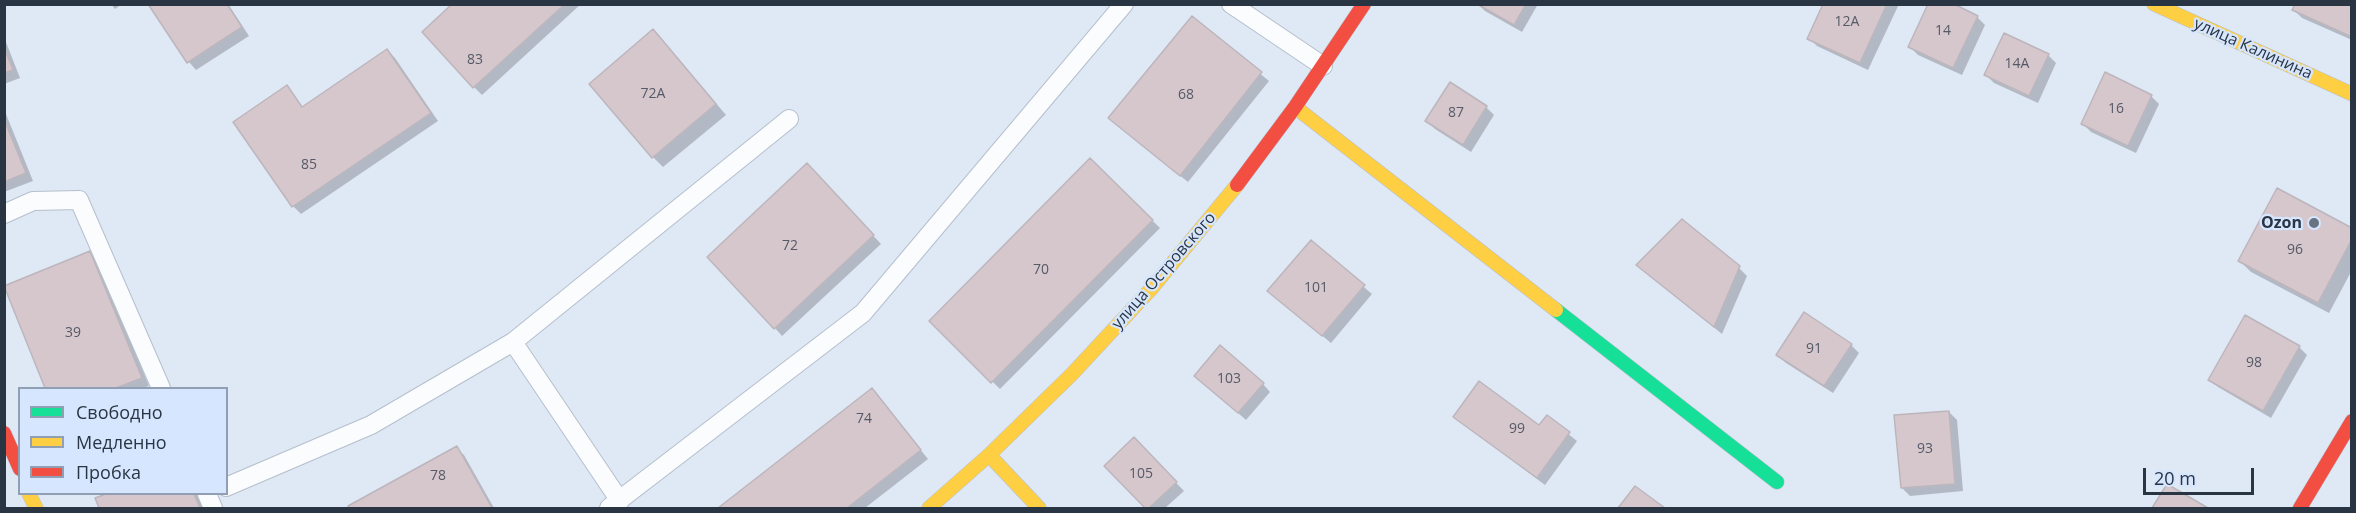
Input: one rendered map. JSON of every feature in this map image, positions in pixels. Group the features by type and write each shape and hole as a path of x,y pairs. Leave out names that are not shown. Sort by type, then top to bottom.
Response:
{"street":[{"name":"улица Островского","path":"929,508 989,455 1072,374 1151,289 1225,200 1295,107 1364,4"},
{"name":"улица Калинина","path":"2154,4 2352,94"},
{"path":"1295,107 1777,482"},
{"path":"2300,508 2352,421"},
{"path":"4,433 18,464"},
{"path":"989,455 1039,508"}],"lane":[{"path":"513,342 614,505 863,313 1124,4"},
{"path":"1231,4 1323,66"},
{"path":"228,486 370,425 513,342 789,119"},
{"path":"4,214 33,201 79,200 161,387"}],"building":[{"path":"148,4 227,4 242,27 187,63"},
{"path":"452,4 565,4 473,88 422,32"},
{"path":"1477,4 1526,4 1514,25"},
{"path":"1823,4 1887,4 1860,63 1807,39"},
{"path":"1928,4 1954,4 1978,16 1953,68 1908,47"},
{"path":"2295,4 2352,4 2352,37 2292,10"},
{"path":"1192,16 1262,72 1180,176 1108,118"},
{"path":"653,29 716,104 652,158 589,84"},
{"path":"2004,33 2049,54 2029,96 1984,75"},
{"path":"4,47 13,70 4,73"},
{"path":"387,49 431,113 292,207 233,122 287,85 302,107"},
{"path":"2105,72 2152,95 2128,146 2081,124"},
{"path":"1450,82 1487,106 1463,145 1425,121"},
{"path":"4,119 26,173 4,182"},
{"path":"1090,158 1153,220 991,383 929,321"},
{"path":"807,163 874,235 774,329 707,257"},
{"path":"2277,188 2352,228 2352,239 2318,303 2238,261"},
{"path":"1682,219 1740,266 1714,327 1636,265"},
{"path":"1311,240 1365,285 1322,336 1267,291"},
{"path":"90,251 142,378 119,387 45,387 4,286"},
{"path":"1804,312 1852,344 1824,386 1776,355"},
{"path":"2245,315 2300,346 2263,411 2208,380"},
{"path":"1220,345 1264,383 1238,413 1194,376"},
{"path":"1479,381 1539,425 1547,415 1570,432 1537,478 1453,417"},
{"path":"872,388 921,450 847,508 718,508"},
{"path":"1949,411 1955,484 1901,488 1894,415"},
{"path":"1134,437 1177,482 1149,508 1145,508 1104,466"},
{"path":"457,446 492,508 349,508 348,506"},
{"path":"2167,484 2208,508 2152,508"},
{"path":"1635,486 1665,508 1618,508"},
{"path":"103,495 194,495 200,508 99,508 95,498"}],"traffic: fast":[{"path":"1556,310 1777,482"}],"traffic: slow":[{"path":"2154,4 2352,94"},
{"path":"1295,107 1556,310"},
{"path":"929,508 989,455 1072,374 1151,289 1237,185"},
{"path":"989,455 1039,508"},
{"path":"30,495 36,508"}],"traffic: jam":[{"path":"1237,185 1295,107 1364,4"},
{"path":"2300,508 2352,421"},
{"path":"4,433 18,464"}],"place":[{"name":"Ozon","path":"2314,223"}]}
